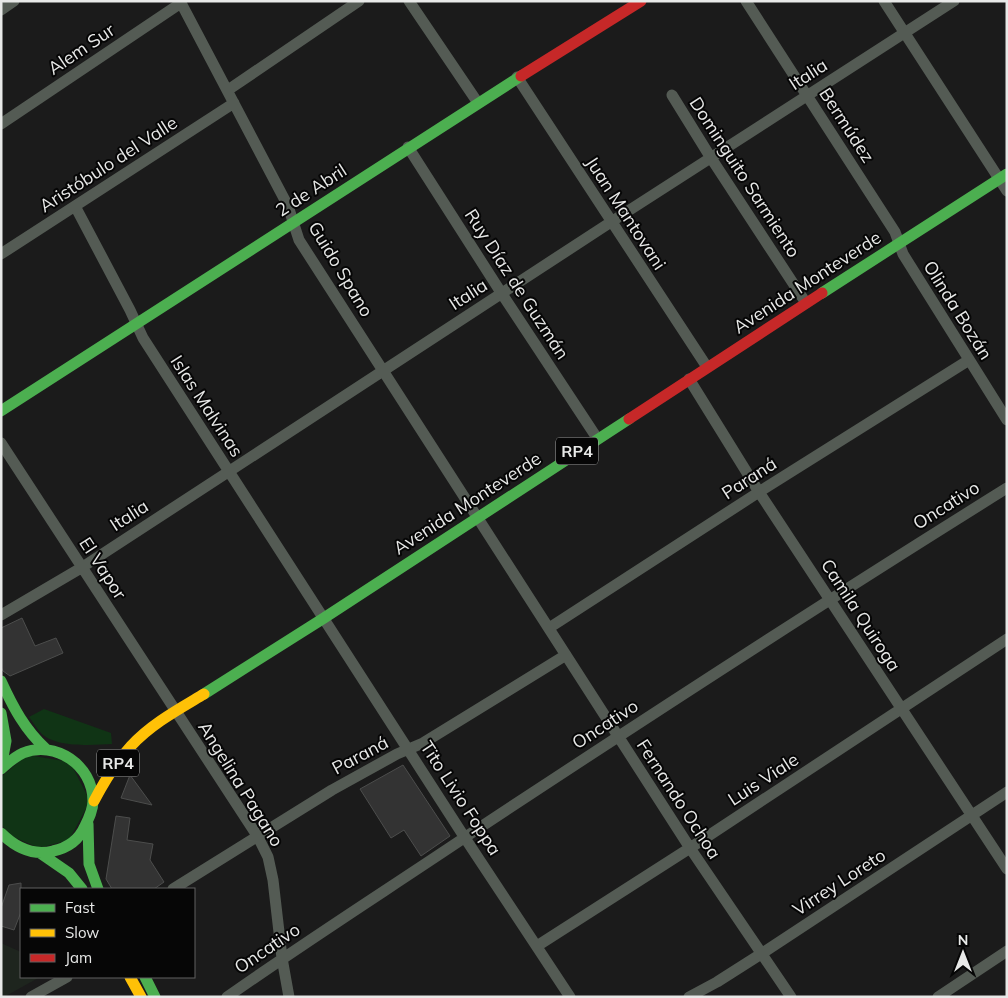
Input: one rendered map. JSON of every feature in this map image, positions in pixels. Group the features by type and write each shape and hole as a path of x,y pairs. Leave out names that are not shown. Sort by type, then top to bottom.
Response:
{"main road":[{"name":"2 de Abril","path":"1,411 294,223 408,147 641,1"},
{"name":"Avenida Monteverde","path":"94,802 104,782 130,746 175,712 324,618 597,438 1003,176"},
{"path":"1,681 18,718 46,750"},
{"name":"RP4","path":"1,713 6,741 1,768"},
{"name":"RP4","path":"1,768 14,757 29,751 46,750 61,753 75,761 85,772 92,786 94,802 88,824 80,836 69,846 55,851 40,853 21,849 1,849"},
{"path":"88,824 89,864 98,888"},
{"name":"RP4","path":"1,833 8,841 21,849"},
{"path":"40,853 69,873 81,888"},
{"path":"131,978 141,997"},
{"path":"146,978 156,997"}],"street":[{"path":"1,10 14,1"},
{"path":"228,90 359,1"},
{"path":"409,1 478,103"},
{"name":"Bermúdez","path":"746,1 895,232 898,243"},
{"path":"884,1 1003,176 1007,191"},
{"name":"Italia","path":"1,615 81,568 954,1"},
{"name":"Guido Spano","path":"180,2 288,206 299,240 476,517"},
{"name":"Alem Sur","path":"1,124 180,2"},
{"name":"Juan Mantovani","path":"517,78 707,367"},
{"name":"Dominguito Sarmiento","path":"672,95 806,302"},
{"name":"Aristóbulo del Valle","path":"1,254 234,103"},
{"name":"Ruy Díaz de Guzmán","path":"408,147 597,438"},
{"name":"Islas Malvinas","path":"75,206 143,338 324,618"},
{"name":"Olinda Bozán","path":"898,243 969,360 1002,403 1007,420"},
{"name":"Paraná","path":"549,628 759,492 969,360"},
{"name":"Camila Quiroga","path":"689,379 759,492 1007,869"},
{"name":"El Vapor","path":"1,444 175,712"},
{"name":"Oncativo","path":"227,997 282,958 618,736 830,599 1007,488"},
{"name":"Fernando Ochoa","path":"476,517 690,848 791,997"},
{"name":"Tito Livio Foppa","path":"324,618 465,838 570,997"},
{"name":"Luis Viale","path":"537,946 690,848 1007,639"},
{"name":"Paraná","path":"175,888 332,790 397,754 423,743 566,655"},
{"name":"Angelina Pagano","path":"175,712 258,837 268,857 289,997"},
{"name":"Virrey Loreto","path":"689,997 761,954 1007,792"},
{"path":"938,997 1007,951"},
{"path":"31,997 65,978"}],"shaded area":[{"path":"1,943 20,952 20,978 38,978 1,997"}],"green space":[{"path":"44,709 111,733 112,744 75,744 47,738 29,717"},
{"path":"27,755 70,762 90,801 69,840 39,848 9,835 1,824 1,777"}],"building":[{"path":"22,618 35,646 56,638 63,653 10,676 1,667 1,628"},
{"path":"403,765 450,836 421,856 404,830 391,838 360,789"},
{"path":"130,775 152,805 121,798"},
{"path":"116,816 130,818 127,840 153,844 150,860 164,882 155,888 111,888 106,879"},
{"path":"21,883 20,915 14,930 1,926 1,908 9,885"}],"traffic: fast":[{"path":"1,411 521,76"},
{"path":"822,293 1007,174"},
{"path":"204,694 629,419"},
{"path":"1,681 20,718 46,749"},
{"path":"1,713 6,741 1,768"},
{"path":"1,769 23,753 35,750 59,753 70,759 87,776 93,801 89,817 82,831 72,843 58,850 46,852 31,851 18,846 1,833"},
{"path":"88,824 89,864 98,888"},
{"path":"40,853 69,873 81,888"},
{"path":"146,978 155,997"}],"traffic: slow":[{"path":"94,801 115,765 139,738 166,717 204,694"},
{"path":"131,978 141,997"}],"traffic: jam":[{"path":"521,76 641,1"},
{"path":"629,419 822,293"}]}
